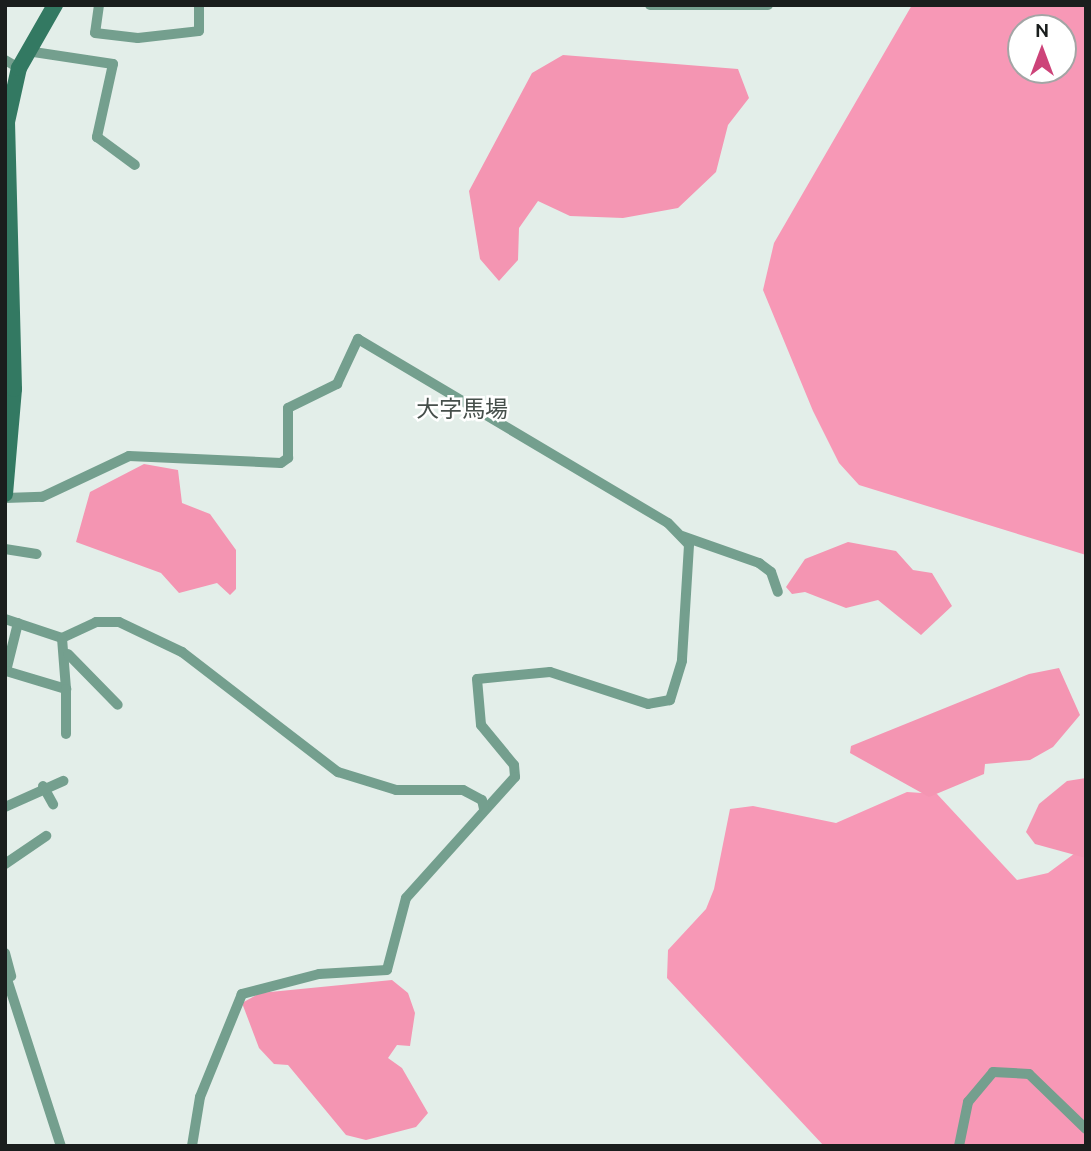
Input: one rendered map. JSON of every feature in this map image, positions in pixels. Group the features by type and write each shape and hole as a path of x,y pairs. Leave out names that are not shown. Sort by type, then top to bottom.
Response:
{"main road":[{"path":"5,496 10,386 6,182 12,64 27,51 55,5"}],"street":[{"path":"99,5 95,33 138,38 199,31 199,5"},
{"path":"650,5 768,5"},
{"path":"27,51 113,64 97,137 135,165"},
{"path":"5,496 42,497 129,456 281,463 288,458 288,408 337,384 358,339 556,454 680,535 690,545 682,661 670,700 648,704 550,672 477,679 484,731 516,771 484,809 457,849 406,898 387,970 319,974 242,993 200,1097 192,1146"},
{"path":"680,535 759,563 771,572 778,592"},
{"path":"5,549 37,554"},
{"path":"5,619 62,638 96,622 119,622 182,652 338,772 396,790 463,790 482,800 484,809"},
{"path":"18,623 6,671 66,689"},
{"path":"62,638 68,654 66,734"},
{"path":"68,654 118,705"},
{"path":"5,807 43,786 63,781"},
{"path":"43,786 53,804"},
{"path":"5,863 46,836"},
{"path":"5,953 8,974 61,1146"},
{"path":"959,1146 976,1085 1002,1071 1029,1074 1046,1086 1086,1129"}],"shaded area":[{"path":"912,5 1086,5 1086,555 859,485 839,463 813,411 763,290 774,243"},
{"path":"563,55 738,69 749,98 728,125 716,172 678,208 623,218 570,216 538,201 519,228 518,260 499,281 480,259 469,191 532,73"},
{"path":"144,464 178,470 182,503 210,514 236,550 236,589 230,595 217,583 179,593 161,573 76,542 90,492"},
{"path":"848,542 896,551 913,570 932,573 952,606 921,635 878,600 846,608 805,592 792,594 786,587 805,559"},
{"path":"1059,668 1080,715 1053,747 1030,760 985,764 984,774 929,797 850,753 851,746 1029,674"},
{"path":"1086,778 1086,858 1035,844 1026,832 1039,804 1067,781"},
{"path":"907,792 937,794 1017,880 1048,873 1086,845 1086,1146 824,1146 667,978 668,950 706,909 714,889 730,809 753,806 836,823"},
{"path":"392,980 408,993 415,1013 410,1046 397,1045 388,1058 402,1068 428,1113 416,1127 366,1140 346,1135 288,1065 274,1064 259,1048 242,1003 260,993"}],"district":[{"name":"大字馬場","path":"462,409"}]}
